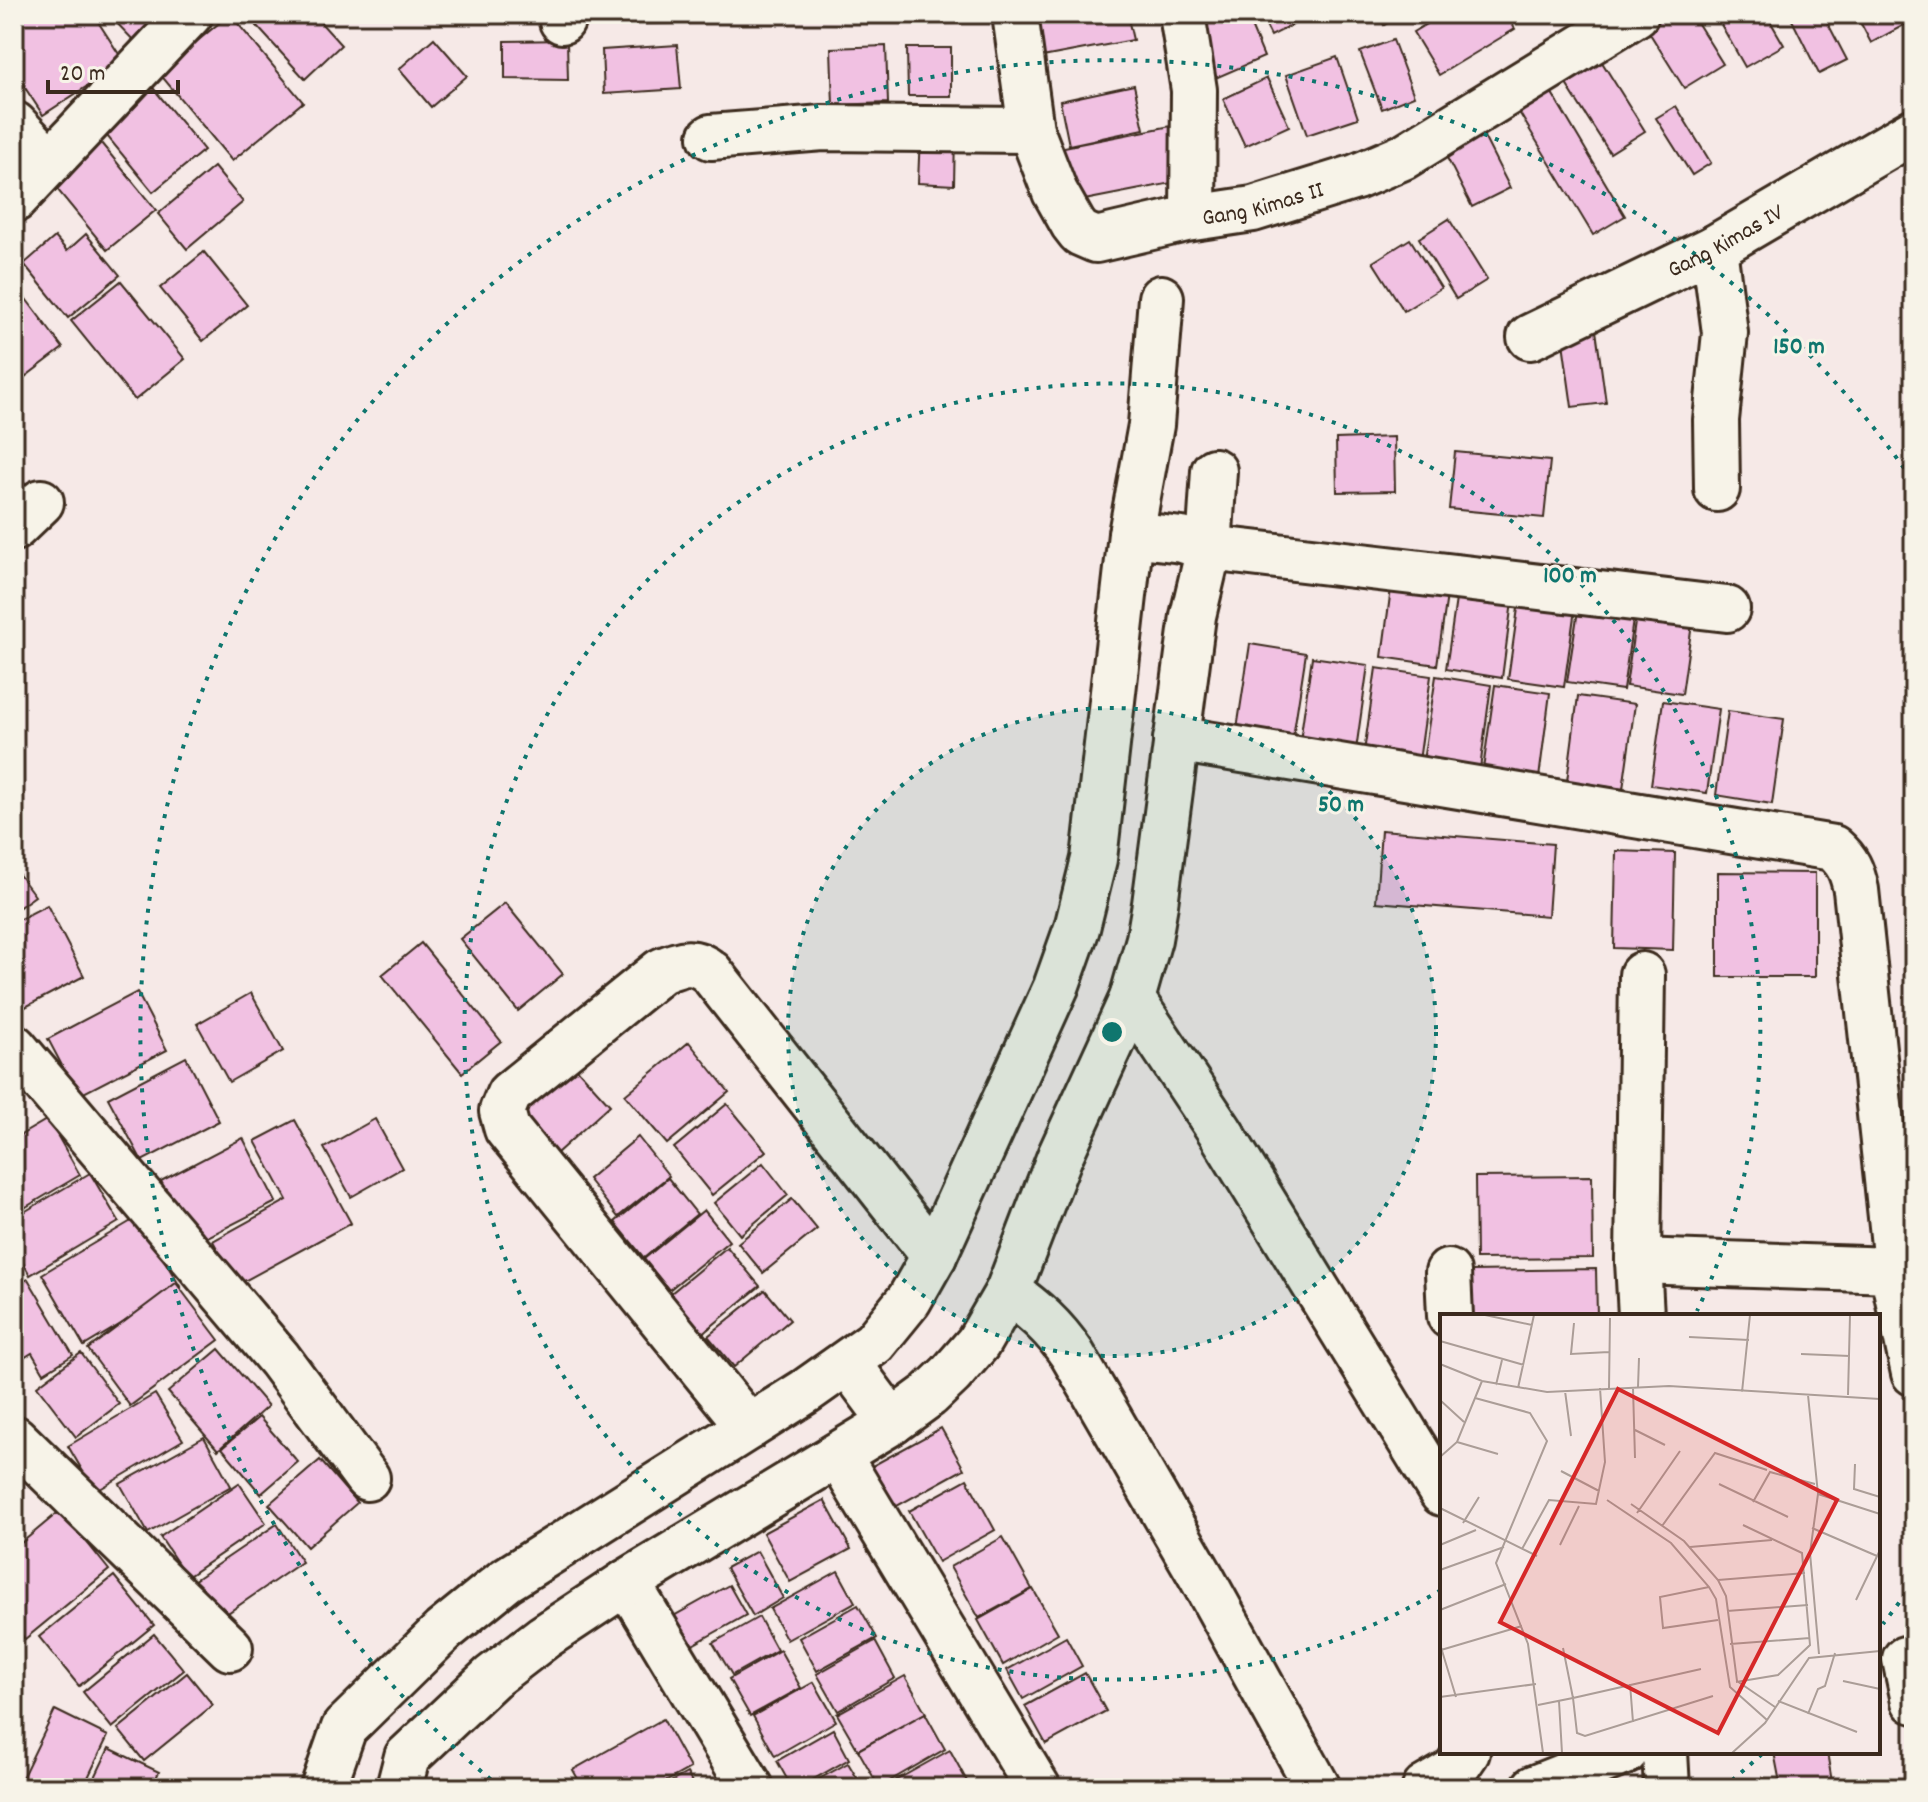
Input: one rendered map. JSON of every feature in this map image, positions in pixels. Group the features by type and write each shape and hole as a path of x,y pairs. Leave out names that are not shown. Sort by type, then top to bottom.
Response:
{"street":[{"path":"14,200 190,14"},
{"name":"Gang Kimas II","path":"1015,14 1031,130 1055,192 1080,233 1096,240 1193,217 1253,209 1356,177 1403,157 1636,14"},
{"path":"1182,14 1194,90 1193,217"},
{"path":"14,124 50,162"},
{"path":"711,137 823,128 1031,130"},
{"name":"Gang Kimas IV","path":"1530,337 1714,248 1914,131"},
{"path":"1714,248 1725,333 1716,420 1717,489"},
{"path":"323,1788 344,1728 443,1631 506,1580 848,1363 893,1323 934,1256 1033,1042 1077,928 1094,859 1131,534 1151,425 1161,298"},
{"path":"344,1728 411,1778 492,1677 544,1637 627,1582 892,1422 929,1395 978,1343 1008,1291 1060,1156 1132,999 1149,939 1193,616 1209,548 1214,471"},
{"path":"1131,534 1182,540 1209,548 1727,609"},
{"path":"1176,739 1833,848 1844,857 1852,870 1856,890 1894,1245"},
{"path":"749,1427 507,1129 502,1111 509,1094 661,971 689,962 701,965 934,1256"},
{"path":"1641,1314 1638,1261 1642,975"},
{"path":"1132,999 1220,1131 1440,1490"},
{"path":"19,1062 279,1359 367,1478"},
{"path":"1638,1261 1892,1270 1914,1373"},
{"path":"1448,1272 1450,1314"},
{"path":"1008,1291 1043,1317 1072,1354 1202,1578 1318,1788"},
{"path":"848,1363 892,1422"},
{"path":"14,1438 230,1648"},
{"path":"838,1455 1038,1788"},
{"path":"627,1582 751,1788"},
{"path":"1899,1659 1914,1701"},
{"path":"1425,1788 1454,1771 1466,1754"},
{"path":"1534,1788 1620,1754"},
{"path":"1665,1754 1667,1788"}],"building":[{"path":"14,14 93,14 124,62 43,115 14,71"},
{"path":"108,14 175,14 140,47"},
{"path":"230,14 303,102 232,161 159,73"},
{"path":"246,14 313,14 341,45 305,79"},
{"path":"449,14 546,14 546,23"},
{"path":"601,14 673,14 673,23 601,25"},
{"path":"1028,14 1127,14 1133,40 1037,58"},
{"path":"1210,14 1246,14 1264,57 1211,80 1187,24"},
{"path":"1260,14 1314,14 1271,36"},
{"path":"1378,14 1403,14 1384,25"},
{"path":"1443,14 1506,14 1515,29 1439,75 1413,32"},
{"path":"1654,14 1692,14 1723,64 1684,88 1642,21"},
{"path":"1715,14 1766,14 1784,45 1745,67"},
{"path":"1789,14 1823,14 1847,60 1819,74"},
{"path":"1856,14 1904,14 1908,23 1871,43"},
{"path":"434,38 467,76 431,107 399,69"},
{"path":"567,40 568,80 505,79 505,41"},
{"path":"1393,40 1414,96 1382,109 1360,52"},
{"path":"677,45 681,89 604,94 602,50"},
{"path":"886,46 888,103 833,105 831,48"},
{"path":"907,48 951,48 951,96 908,96"},
{"path":"1595,51 1645,131 1610,153 1559,73"},
{"path":"1337,57 1358,118 1307,135 1286,75"},
{"path":"1267,78 1289,126 1245,146 1223,99"},
{"path":"149,83 204,150 153,192 98,125"},
{"path":"1546,83 1625,216 1593,235 1513,102"},
{"path":"1134,85 1144,129 1069,145 1060,101"},
{"path":"1676,106 1711,163 1692,175 1656,118"},
{"path":"1477,123 1510,188 1472,207 1439,142"},
{"path":"1176,125 1187,180 1064,204 1054,149"},
{"path":"92,132 156,210 107,250 43,172"},
{"path":"920,133 955,134 954,185 918,183"},
{"path":"214,167 243,202 187,249 158,214"},
{"path":"1449,219 1487,280 1456,299 1419,238"},
{"path":"86,234 120,275 68,318 24,264 55,237 67,251"},
{"path":"1410,239 1441,288 1404,311 1373,262"},
{"path":"204,252 247,305 203,341 160,288"},
{"path":"121,281 185,359 135,400 71,321"},
{"path":"14,283 63,348 17,383 14,379"},
{"path":"1595,323 1606,403 1572,407 1561,328"},
{"path":"1394,437 1395,491 1337,492 1336,439"},
{"path":"1455,452 1550,461 1544,518 1449,509"},
{"path":"1393,573 1449,581 1437,665 1382,657"},
{"path":"1458,585 1513,594 1502,678 1446,669"},
{"path":"1520,594 1576,602 1564,687 1508,679"},
{"path":"1580,597 1635,606 1623,690 1567,682"},
{"path":"1638,601 1694,610 1682,694 1626,686"},
{"path":"1250,644 1306,653 1293,737 1237,729"},
{"path":"1312,657 1368,665 1356,750 1300,741"},
{"path":"1376,668 1431,676 1419,761 1364,752"},
{"path":"1436,676 1491,685 1480,769 1423,761"},
{"path":"1495,685 1550,693 1539,778 1483,769"},
{"path":"1578,696 1635,704 1623,789 1567,781"},
{"path":"1663,701 1719,709 1707,793 1651,785"},
{"path":"1728,711 1784,719 1772,804 1716,795"},
{"path":"1381,830 1553,844 1548,916 1376,902"},
{"path":"1616,851 1675,853 1673,950 1614,948"},
{"path":"14,868 35,896 14,911"},
{"path":"1718,872 1815,873 1815,977 1718,977"},
{"path":"505,903 563,974 518,1011 460,939"},
{"path":"47,905 84,976 14,1013 14,922"},
{"path":"421,943 501,1041 462,1073 382,975"},
{"path":"137,992 167,1050 78,1096 48,1039"},
{"path":"251,993 283,1051 229,1082 197,1024"},
{"path":"689,1042 729,1092 667,1144 625,1095"},
{"path":"186,1057 219,1121 142,1161 108,1098"},
{"path":"570,1061 610,1105 557,1153 517,1109"},
{"path":"727,1104 766,1151 712,1195 674,1148"},
{"path":"48,1119 80,1175 14,1214 14,1139"},
{"path":"375,1119 402,1168 351,1197 324,1148"},
{"path":"295,1120 351,1223 237,1285 213,1241 287,1200 255,1141"},
{"path":"638,1137 669,1176 618,1217 588,1179"},
{"path":"243,1138 276,1202 194,1244 161,1181"},
{"path":"763,1163 788,1195 740,1235 714,1203"},
{"path":"90,1173 119,1222 30,1275 14,1247 14,1218"},
{"path":"1592,1176 1593,1258 1476,1259 1475,1177"},
{"path":"668,1178 697,1214 644,1258 615,1222"},
{"path":"792,1199 817,1229 763,1273 738,1243"},
{"path":"704,1210 729,1241 669,1290 644,1259"},
{"path":"138,1217 181,1288 84,1346 42,1274"},
{"path":"727,1247 760,1286 702,1334 670,1294"},
{"path":"1596,1269 1597,1314 1472,1314 1471,1271"},
{"path":"28,1279 73,1355 44,1373 32,1353 14,1364 14,1287"},
{"path":"176,1283 219,1340 130,1406 88,1349"},
{"path":"765,1290 790,1320 734,1367 708,1336"},
{"path":"219,1349 268,1406 218,1450 168,1392"},
{"path":"81,1353 119,1404 76,1437 37,1386"},
{"path":"155,1394 183,1440 95,1492 68,1446"},
{"path":"259,1417 298,1462 261,1494 222,1448"},
{"path":"941,1428 964,1469 888,1511 865,1470"},
{"path":"204,1437 231,1486 148,1533 120,1484"},
{"path":"320,1460 357,1503 307,1547 269,1504"},
{"path":"967,1479 995,1530 938,1562 909,1511"},
{"path":"239,1483 266,1523 187,1577 160,1537"},
{"path":"824,1500 851,1549 790,1582 763,1533"},
{"path":"61,1510 109,1570 25,1639 14,1625 14,1549"},
{"path":"277,1524 302,1562 219,1619 193,1581"},
{"path":"1003,1537 1032,1589 979,1618 950,1567"},
{"path":"757,1551 783,1598 753,1616 726,1568"},
{"path":"838,1571 855,1602 787,1640 770,1609"},
{"path":"114,1576 154,1625 79,1686 39,1637"},
{"path":"729,1585 746,1615 689,1647 672,1617"},
{"path":"1033,1589 1058,1633 1003,1665 978,1620"},
{"path":"858,1605 877,1638 817,1671 799,1638"},
{"path":"759,1617 777,1650 732,1675 713,1643"},
{"path":"154,1634 184,1670 112,1728 83,1692"},
{"path":"1066,1637 1082,1666 1023,1699 1007,1670"},
{"path":"875,1641 895,1678 838,1711 817,1674"},
{"path":"780,1650 801,1688 750,1716 729,1679"},
{"path":"187,1673 213,1705 144,1761 118,1729"},
{"path":"1085,1673 1106,1711 1046,1744 1025,1706"},
{"path":"905,1676 926,1713 858,1750 837,1714"},
{"path":"814,1682 836,1721 775,1756 753,1716"},
{"path":"55,1710 108,1736 83,1788 42,1788 22,1778"},
{"path":"925,1713 945,1749 879,1787 858,1750"},
{"path":"663,1719 690,1768 654,1788 583,1788 573,1770"},
{"path":"833,1729 849,1759 798,1788 792,1788 777,1761"},
{"path":"109,1748 159,1772 151,1788 90,1788"},
{"path":"950,1750 970,1787 884,1788 884,1787"},
{"path":"1774,1754 1827,1754 1833,1788 1781,1788"},
{"path":"848,1763 863,1788 803,1788"},
{"path":"687,1773 695,1788 660,1788"}]}
